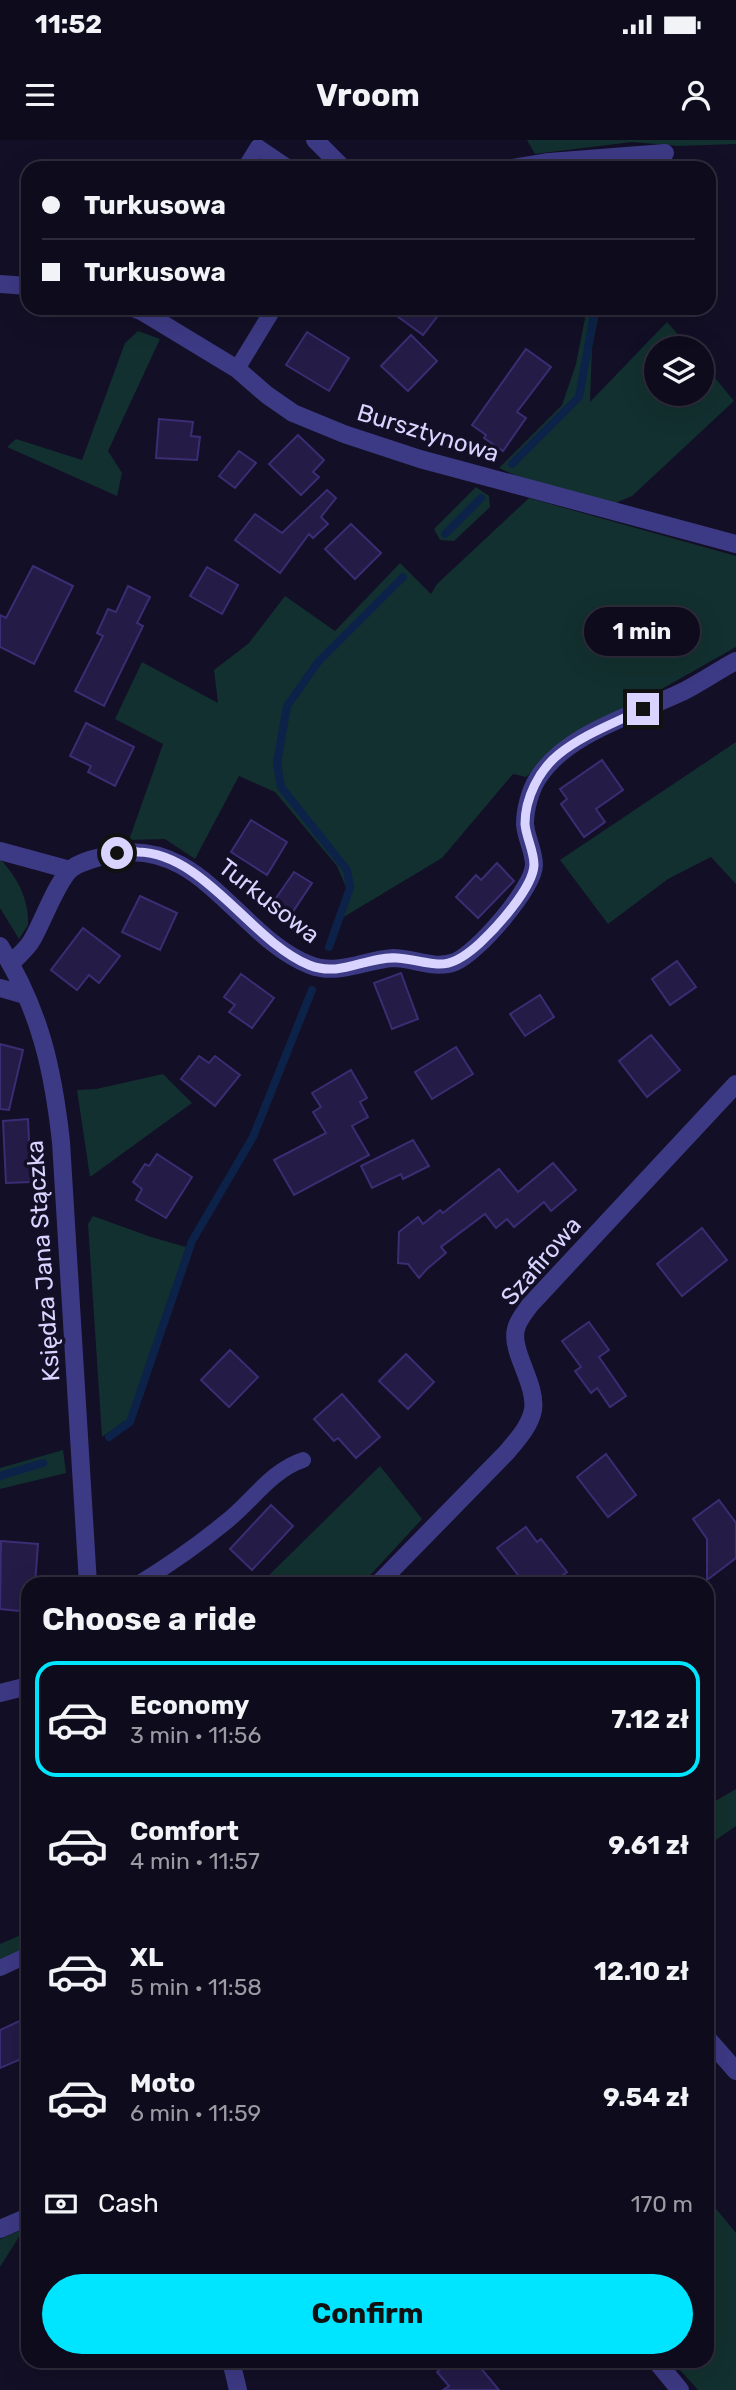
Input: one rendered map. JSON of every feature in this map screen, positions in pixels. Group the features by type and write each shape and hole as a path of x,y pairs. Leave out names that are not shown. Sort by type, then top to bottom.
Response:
{"street":[{"path":"315,140 336,161"},
{"path":"562,161 665,153"},
{"path":"0,284 21,286"},
{"name":"Bursztynowa","path":"148,315 237,369 293,413 344,433 420,459 736,544"},
{"name":"Turkusowa","path":"69,870 90,860 117,853 140,851 161,857 183,866 205,881 284,951 309,965 329,970 396,958 436,965 455,962 488,935 527,885 534,867 525,824 529,799 537,779 557,755 582,738 686,689 736,661"},
{"path":"0,851 69,870 31,943 11,963"},
{"name":"Księdza Jana Stączka","path":"0,946 11,963 38,1024 48,1057 61,1142 88,1577"},
{"path":"0,988 25,995"},
{"name":"Szafirowa","path":"385,1577 507,1452 525,1430 533,1413 534,1398 515,1331 530,1305 736,1084"},
{"path":"0,1693 21,1688"},
{"path":"714,2046 736,2071"},
{"path":"0,2229 21,2220"},
{"path":"233,2368 238,2390"},
{"path":"662,2368 680,2390"}],"lane":[{"path":"249,161 258,147 279,161"},
{"path":"237,369 270,315"},
{"path":"150,1577 229,1519 291,1464 303,1460"},
{"path":"0,1968 21,1958"}],"green space":[{"path":"527,140 736,140 736,144 678,146 632,142 535,154"},
{"path":"586,315 599,315 592,348 590,402 644,346 644,406 714,406 714,377 734,401 632,496 613,504 517,476 499,468 562,405 576,364"},
{"path":"667,322 679,336 654,336"},
{"path":"138,331 160,339 108,451 122,473 117,496 7,447 16,439 82,460 125,343"},
{"path":"476,487 489,496 490,507 454,541 440,540 434,529"},
{"path":"529,498 736,556 736,647 564,742 526,777 513,774 442,858 342,918 348,892 337,866 275,792 239,776 195,859 165,839 129,840 163,744 115,719 142,662 218,703 214,670 249,643 285,596 335,631 400,563 431,594 437,584"},
{"path":"736,742 736,884 711,857 668,879 608,924 560,860"},
{"path":"0,859 17,882 27,907 28,925 19,939 0,908"},
{"path":"163,1074 192,1103 90,1177 77,1090 96,1089"},
{"path":"93,1216 186,1247 129,1418 102,1437 88,1224"},
{"path":"63,1450 66,1473 0,1489 0,1468"},
{"path":"380,1466 422,1519 368,1577 267,1577"},
{"path":"736,1789 736,1826 714,1841 714,1802"},
{"path":"21,1935 21,1950 0,1960 0,1944"},
{"path":"714,2206 736,2233 736,2390 698,2390 678,2368 714,2368"},
{"path":"21,2230 0,2267 0,2239"}],"building":[{"path":"396,315 434,315 437,317 423,335"},
{"path":"307,332 349,358 329,391 286,365"},
{"path":"411,335 437,361 408,391 381,366"},
{"path":"526,349 551,367 517,412 526,418 503,451 484,438 486,435 472,425"},
{"path":"159,419 193,422 191,436 200,437 197,460 156,458"},
{"path":"298,435 324,460 313,472 319,477 301,495 269,464"},
{"path":"239,451 256,463 235,488 219,476"},
{"path":"327,490 336,498 321,517 328,524 313,538 309,534 280,573 235,540 255,514 282,533"},
{"path":"351,524 381,553 355,579 325,549"},
{"path":"33,566 73,586 34,664 0,647 0,615 6,618"},
{"path":"207,567 238,585 222,614 190,596"},
{"path":"128,586 150,597 137,623 143,626 104,706 75,691 103,636 97,633 108,609 116,612"},
{"path":"86,723 134,747 115,786 88,772 91,766 70,756"},
{"path":"602,760 623,790 596,809 605,822 584,837 561,804 567,799 560,789"},
{"path":"251,820 287,842 267,875 231,852"},
{"path":"497,863 514,881 478,918 456,897 476,875 481,880"},
{"path":"294,872 312,883 292,913 274,901"},
{"path":"140,896 177,913 160,950 122,932"},
{"path":"83,928 120,956 99,983 89,975 77,990 51,970"},
{"path":"677,961 696,987 670,1005 652,979"},
{"path":"401,973 418,1019 392,1029 374,983"},
{"path":"241,974 274,998 252,1028 229,1012 235,1005 224,997"},
{"path":"540,995 554,1017 525,1036 510,1014"},
{"path":"651,1035 680,1070 647,1097 619,1061"},
{"path":"0,1044 23,1050 9,1110 0,1109"},
{"path":"456,1047 473,1074 432,1099 415,1072"},
{"path":"199,1056 209,1063 215,1056 240,1075 215,1106 181,1079"},
{"path":"351,1070 367,1098 360,1102 368,1117 352,1126 369,1155 294,1195 274,1160 326,1133 313,1112 321,1107 312,1093"},
{"path":"28,1119 31,1182 6,1183 3,1121"},
{"path":"413,1140 429,1166 403,1179 401,1174 372,1188 361,1166"},
{"path":"157,1154 192,1177 166,1218 136,1200 142,1189 133,1182 145,1164 149,1166"},
{"path":"553,1163 576,1190 551,1211 544,1202 514,1227 507,1219 496,1228 485,1214 441,1247 446,1253 419,1278 408,1264 398,1263 399,1232 418,1217 423,1224 440,1210 443,1213 499,1169 518,1192"},
{"path":"702,1228 727,1260 682,1296 657,1264"},
{"path":"589,1322 609,1350 599,1357 626,1396 610,1407 597,1388 591,1393 575,1371 581,1367 562,1341"},
{"path":"230,1350 258,1377 229,1407 201,1380"},
{"path":"406,1354 434,1382 408,1409 379,1381"},
{"path":"342,1394 380,1437 356,1458 338,1438 334,1441 314,1419"},
{"path":"606,1454 636,1495 608,1517 577,1477"},
{"path":"719,1500 736,1523 736,1558 711,1577 707,1577 707,1539 693,1519"},
{"path":"271,1505 293,1526 252,1570 230,1549"},
{"path":"526,1527 537,1542 541,1539 567,1572 561,1577 520,1577 497,1548"},
{"path":"1,1541 38,1544 36,1577 21,1577 21,1611 0,1609"},
{"path":"21,2020 21,2059 0,2068 0,2030"},
{"path":"442,2368 481,2368 499,2390 443,2390 449,2386 437,2372"}],"waterway":[{"path":"512,464 579,397 594,315"},
{"path":"445,534 481,498"},
{"path":"329,947 350,888 347,870 281,787 277,763 287,706 318,662 403,577"},
{"path":"109,1437 130,1422 192,1241 253,1137 312,990"},
{"path":"0,1476 43,1463"}],"route":[{"path":"117,853 140,851 183,866 205,881 284,951 309,965 329,970 396,958 436,965 455,962 488,935 527,885 534,867 525,824 529,799 537,779 557,755 582,738 643,709"}]}
